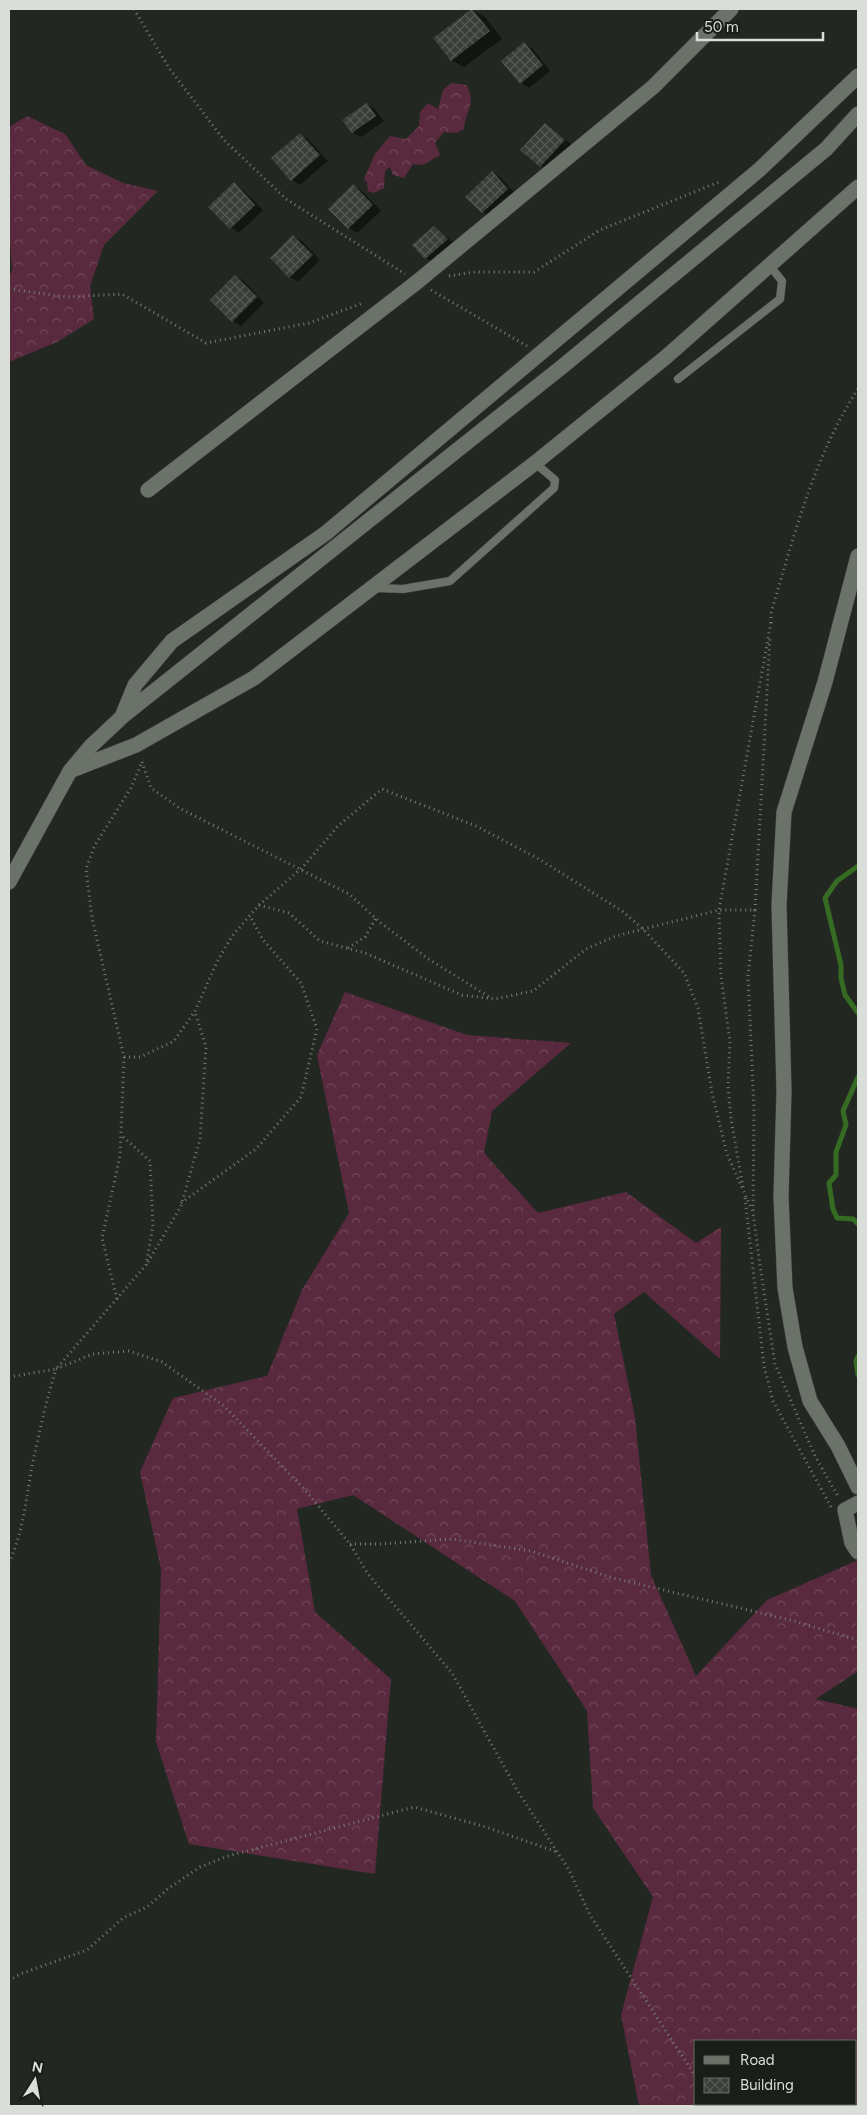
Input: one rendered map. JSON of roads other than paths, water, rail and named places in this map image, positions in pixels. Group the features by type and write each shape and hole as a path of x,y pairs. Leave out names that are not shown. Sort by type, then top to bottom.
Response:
{"street":[{"path":"148,490 417,282 653,87 731,9"},
{"path":"123,716 135,685 172,641 326,533 538,352 758,170 858,76"},
{"path":"9,882 70,771 91,746 123,716 570,360 826,149 858,114"},
{"path":"70,771 136,745 254,678 535,463 666,357 858,187"},
{"path":"858,556 825,682 784,812 779,905 784,1091 781,1197 784,1288 795,1347 810,1401 838,1446 858,1487"},
{"path":"845,1507 852,1543 858,1552"}],"lane":[{"path":"678,379 780,299 782,281 769,265"},
{"path":"372,588 403,589 450,581 554,488 555,480 535,463"}],"waterway":[{"path":"858,866 837,881 825,898 841,965 841,978 845,995 858,1013"},
{"path":"858,1077 843,1111 846,1125 836,1152 836,1175 829,1183 833,1209 837,1218 853,1219 858,1224"},
{"path":"858,1356 856,1361 858,1375"}]}
